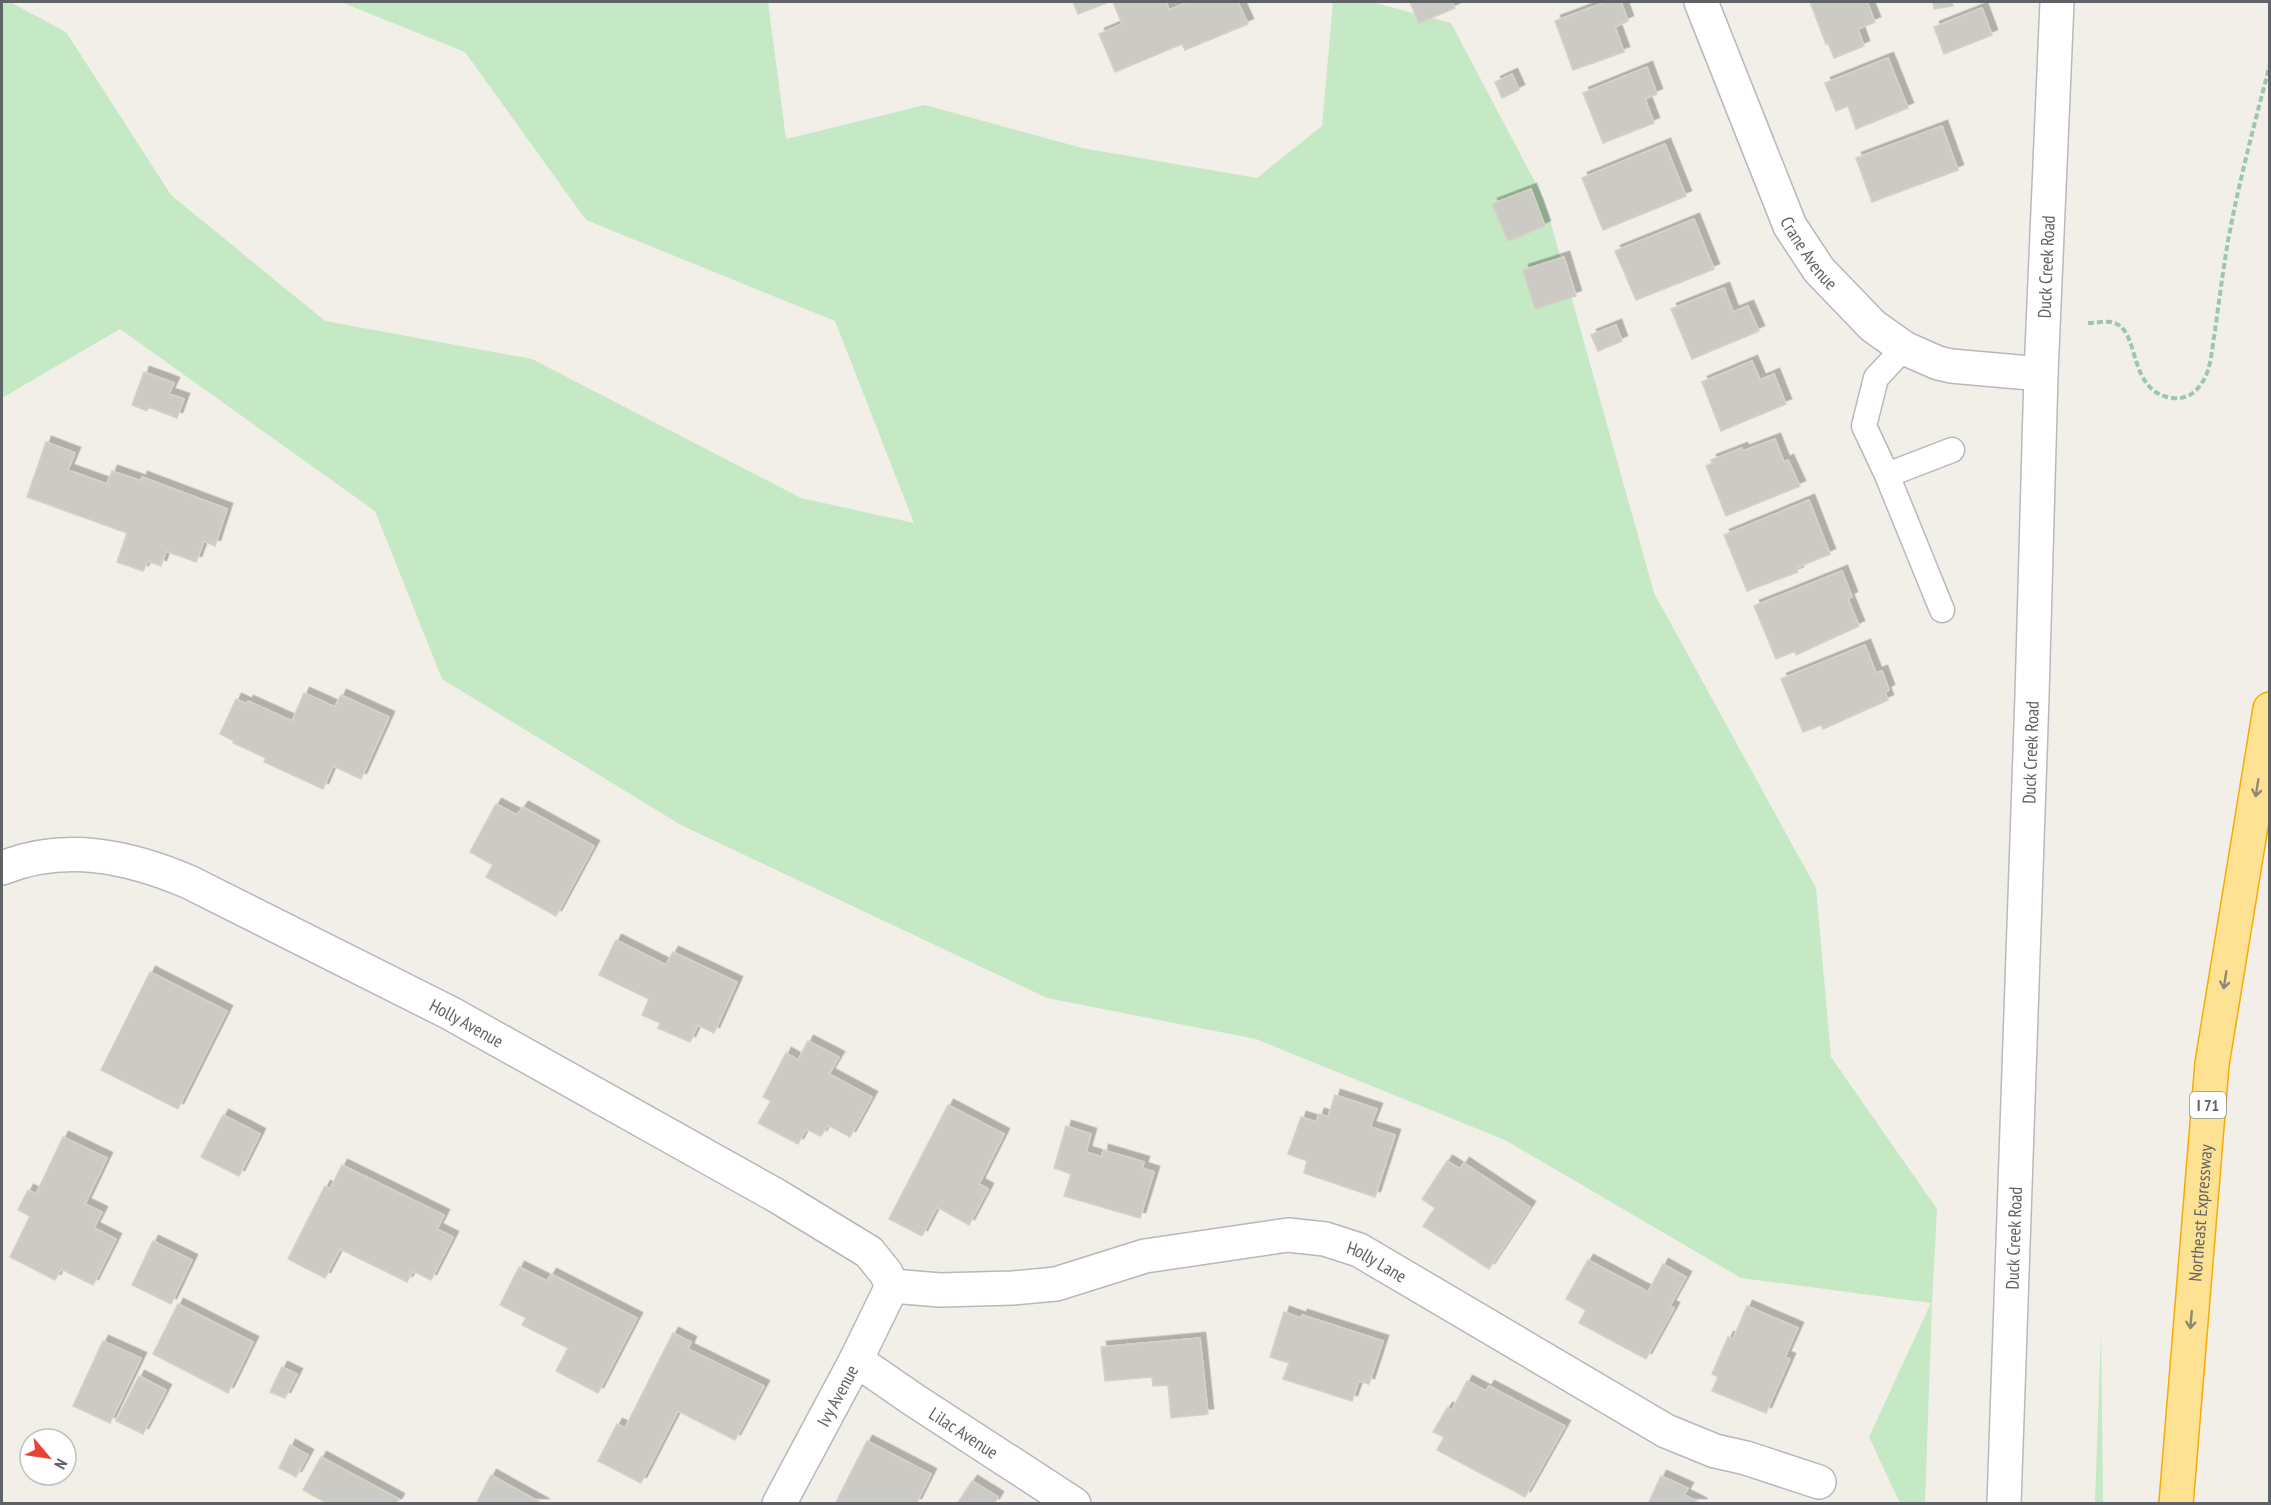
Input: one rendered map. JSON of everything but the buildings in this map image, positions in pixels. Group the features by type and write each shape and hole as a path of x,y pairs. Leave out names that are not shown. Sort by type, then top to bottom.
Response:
{"highway":[{"name":"Northeast Expressway","path":"2176,1503 2212,1064 2270,709"}],"street":[{"name":"Crane Avenue","path":"1701,2 1790,226 1820,270 1873,326 1904,348 1938,363 1951,366 2041,374"},
{"name":"Duck Creek Road","path":"2004,1503 2041,374 2057,2"},
{"name":"Holly Avenue","path":"2,868 52,856 92,855 152,866 189,882 450,1013 777,1196 869,1252 892,1286"},
{"name":"Holly Lane","path":"892,1286 940,1290 1056,1284 1145,1256 1288,1235 1325,1239 1359,1250 1666,1431 1715,1451 1746,1458 1819,1482"},
{"name":"Ivy Avenue","path":"779,1503 856,1360 892,1286"},
{"name":"Lilac Avenue","path":"856,1360 1074,1503"}],"lane":[{"path":"1904,348 1876,378 1864,426 1887,475 1942,610"},
{"path":"1887,475 1952,450"}],"path":[{"path":"2088,323 2112,322 2121,327 2130,339 2137,366 2148,387 2175,399 2185,398 2194,393 2209,367 2228,239 2270,64"}],"green space":[{"path":"2,2 10,2 66,32 171,195 325,321 532,359 801,498 914,523 835,321 586,220 465,52 341,2 768,2 786,139 925,105 1082,148 1257,178 1322,126 1333,2 1372,2 1451,23 1544,199 1654,593 1816,888 1831,1057 1937,1209 1925,1503 1900,1503 1869,1437 1931,1303 1741,1278 1505,1140 1256,1039 1047,998 681,825 442,679 375,511 120,329 2,398"},
{"path":"2101,1331 2103,1503 2095,1504 2095,1503"}]}
